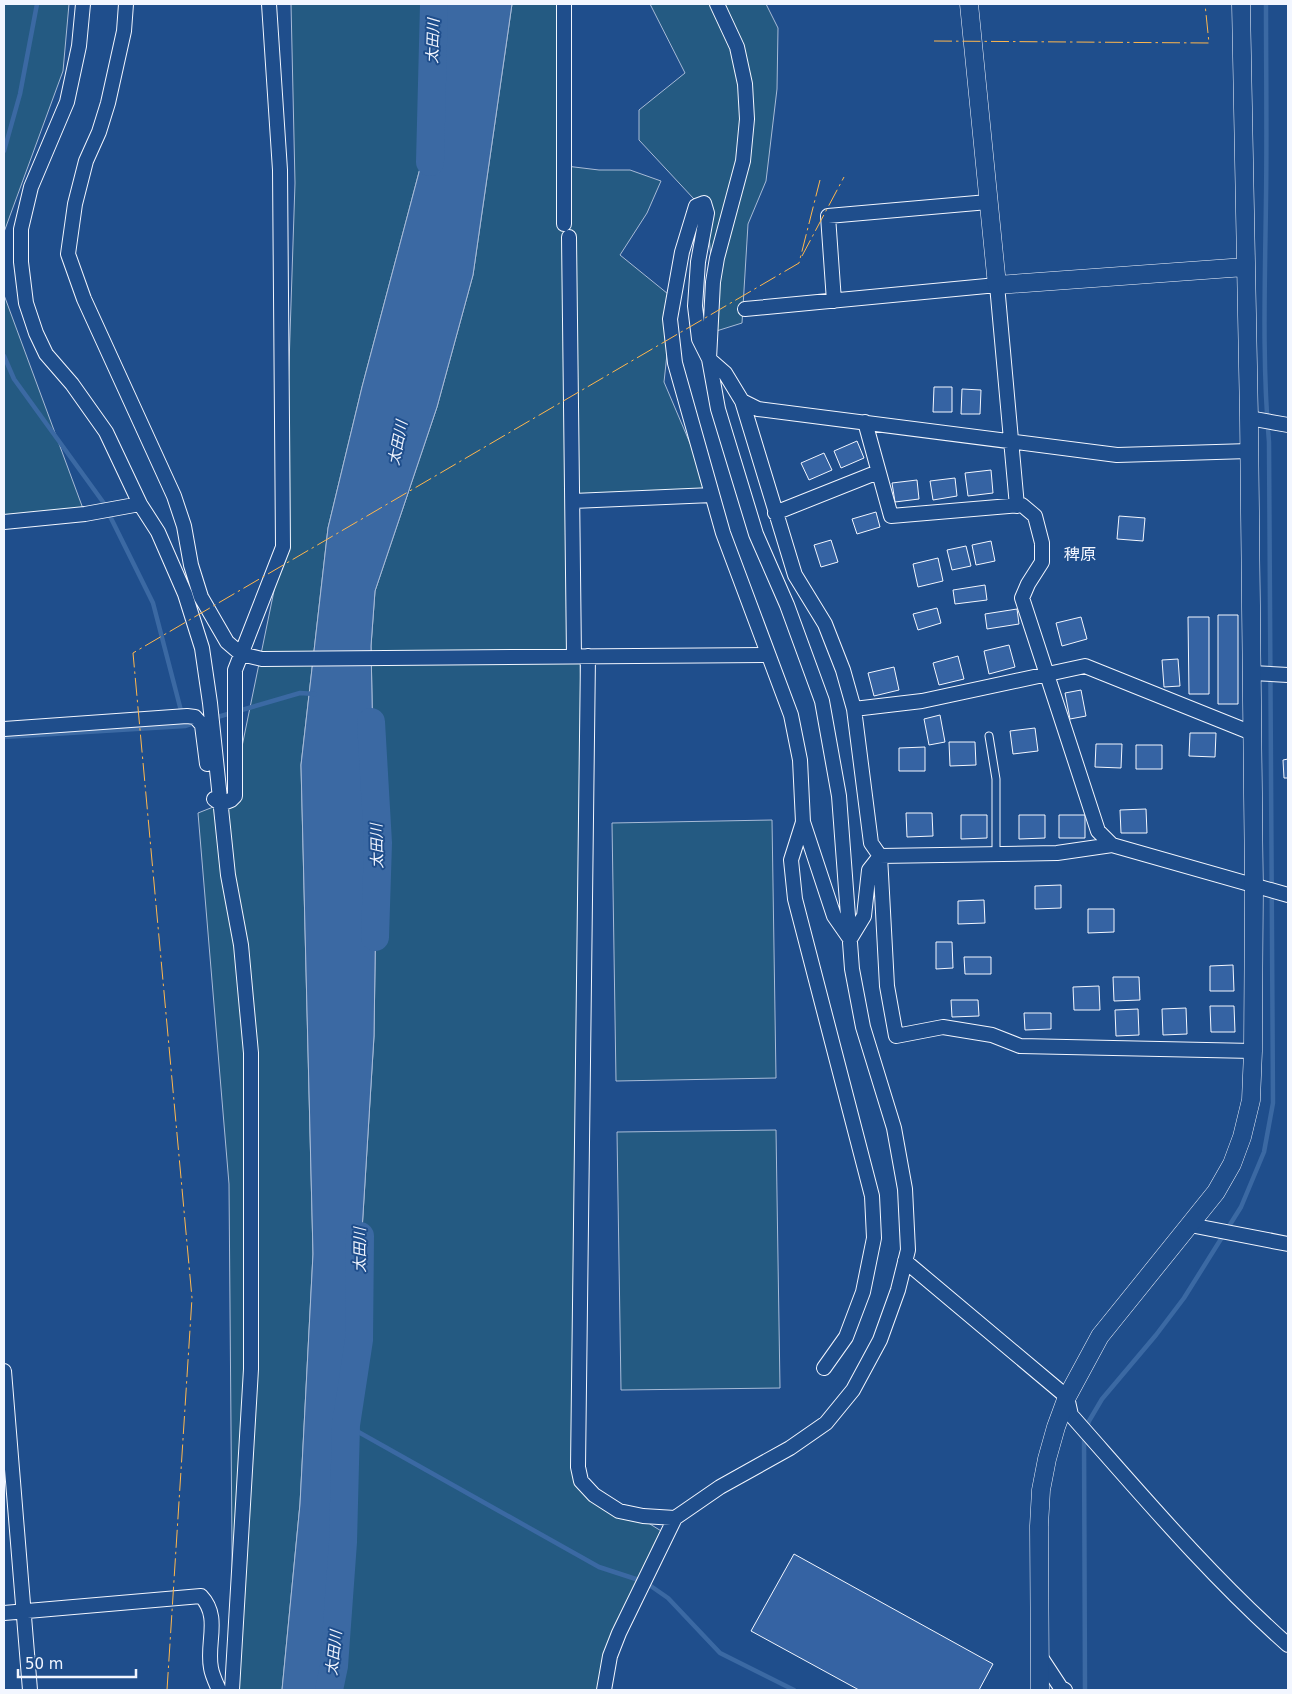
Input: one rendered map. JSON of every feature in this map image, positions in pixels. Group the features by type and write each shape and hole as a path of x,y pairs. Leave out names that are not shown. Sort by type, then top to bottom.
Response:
{"street":[{"path":"83,4 79,46 66,102 30,187 21,229 21,262 26,303 39,340 46,354 72,384 106,432 140,504 158,532 185,594 202,648 210,702 228,875 241,945 251,1063 251,1369 232,1690"},
{"path":"126,4 124,31 108,103 99,132 86,161 75,204 68,254 84,298 174,496 184,526 191,565 201,597 227,642 241,654 262,659 768,656"},
{"path":"220,804 231,800 235,796 235,670 283,547 280,170 269,4"},
{"path":"564,4 575,656 578,1467 580,1481 594,1495 619,1511 643,1516 675,1518"},
{"path":"604,1690 610,1656 619,1633 675,1518 720,1487 790,1448 826,1423 853,1390 880,1340 898,1290 908,1250 905,1189 894,1128 863,1027 852,969 839,796 822,701 787,605 756,534 718,409 709,359 713,282 717,258 743,161 747,119 745,84 737,47 717,4"},
{"path":"969,4 988,183 988,202 1017,506"},
{"path":"1040,1690 1039,1526 1041,1490 1056,1427 1067,1397 1100,1336 1216,1192 1232,1164 1242,1137 1251,1100 1254,887 1249,418 1241,4"},
{"path":"834,300 828,216 988,202"},
{"path":"850,939 834,916 803,822 800,760 791,715 723,533 675,363 670,319 682,252 696,206 704,203 707,213 698,262 695,306 699,339 709,359 725,372 742,401 795,575 825,624 843,670 854,709 871,843 880,856 887,986 896,1036 943,1027 992,1035 1020,1046 1253,1051"},
{"path":"745,309 997,285 1245,267"},
{"path":"742,401 758,409 1118,455 1249,451"},
{"path":"1249,418 1288,425"},
{"path":"864,422 891,516 1022,505 1035,516 1042,543 1042,562 1028,584 1022,598 1098,832 1112,845"},
{"path":"775,512 878,472"},
{"path":"573,501 712,495"},
{"path":"4,522 85,514 140,504"},
{"path":"854,709 922,700 1084,666 1252,733"},
{"path":"1252,673 1288,675"},
{"path":"4,730 187,716 195,717 202,725 212,797 220,804"},
{"path":"803,822 791,860 795,899 873,1204 874,1238 863,1292 846,1337 824,1368"},
{"path":"880,856 1057,853 1112,845 1254,887 1288,895"},
{"path":"850,939 864,916 869,870 880,856"},
{"path":"1190,1225 1288,1244"},
{"path":"905,1261 1067,1397 1071,1415 1078,1423 1189,1546 1256,1616 1288,1645"},
{"path":"4,1371 30,1690"},
{"path":"4,1613 201,1596 208,1604 212,1623 211,1667 218,1690"},
{"path":"1040,1656 1061,1688 1065,1690"}],"lane":[{"path":"989,736 996,779 996,854"}],"shaded area":[{"path":"4,4 69,4 63,71 4,232"},
{"path":"291,4 434,4 431,127 362,387 328,528 301,765 313,1254 300,1504 282,1690 232,1690 229,1184 198,813 231,800 283,547 295,183"},
{"path":"512,4 562,4 566,166 599,170 630,170 661,181 647,213 620,255 673,298 664,382 712,495 576,501 585,854 581,1481 666,1534 599,1690 326,1690 353,1377 374,1036 376,899 371,646 375,591 437,407 473,275"},
{"path":"650,4 766,4 778,28 777,89 766,181 748,224 742,323 710,333 713,282 707,213 639,140 639,110 685,73"},
{"path":"4,295 85,514 4,527"},
{"path":"772,820 776,1078 616,1081 612,823"},
{"path":"776,1130 780,1388 621,1390 617,1132"}],"water":[{"path":"434,4 512,4 473,275 437,407 375,591 371,646 376,899 374,1036 353,1377 326,1690 282,1690 300,1504 313,1254 301,765 328,528 362,387 431,127"}],"building":[{"path":"934,387 952,387 952,412 933,412"},
{"path":"962,389 981,390 980,414 961,414"},
{"path":"857,441 864,458 841,468 834,451"},
{"path":"824,453 832,470 809,480 801,463"},
{"path":"991,470 993,493 968,496 965,473"},
{"path":"955,478 957,496 933,500 930,481"},
{"path":"917,480 919,499 895,502 892,483"},
{"path":"876,512 880,527 857,534 852,519"},
{"path":"1119,516 1145,518 1143,541 1117,539"},
{"path":"831,540 838,562 821,567 814,545"},
{"path":"991,541 995,561 976,565 972,545"},
{"path":"966,546 971,566 952,570 947,550"},
{"path":"938,558 943,581 918,587 913,564"},
{"path":"985,585 987,600 955,604 953,590"},
{"path":"937,608 941,623 918,630 913,614"},
{"path":"1017,609 1019,624 987,629 985,614"},
{"path":"1218,615 1238,615 1238,704 1218,704"},
{"path":"1081,617 1087,639 1062,646 1056,623"},
{"path":"1188,617 1209,617 1209,694 1189,694"},
{"path":"1009,645 1015,667 989,674 984,651"},
{"path":"958,656 964,679 939,685 933,663"},
{"path":"1178,659 1180,686 1164,687 1162,660"},
{"path":"894,667 899,690 874,696 868,673"},
{"path":"1081,690 1086,716 1070,719 1065,693"},
{"path":"940,715 945,742 929,745 924,719"},
{"path":"1035,728 1038,751 1013,754 1010,731"},
{"path":"1190,733 1216,733 1215,757 1189,756"},
{"path":"949,742 975,742 976,765 950,766"},
{"path":"1096,744 1122,744 1121,768 1095,767"},
{"path":"1136,745 1162,745 1162,769 1136,769"},
{"path":"925,747 925,771 899,771 899,748"},
{"path":"1288,759 1288,778 1284,778 1283,760"},
{"path":"1146,809 1147,833 1121,833 1120,810"},
{"path":"906,813 932,813 933,836 907,837"},
{"path":"961,815 987,815 987,838 961,839"},
{"path":"1019,815 1045,815 1045,838 1019,839"},
{"path":"1059,815 1085,815 1085,838 1059,838"},
{"path":"1061,885 1061,908 1035,909 1035,886"},
{"path":"984,900 985,923 958,924 958,901"},
{"path":"1088,909 1114,909 1114,932 1088,933"},
{"path":"936,942 952,942 953,968 936,969"},
{"path":"964,957 991,957 991,974 965,974"},
{"path":"1233,965 1234,991 1210,991 1210,966"},
{"path":"1113,977 1139,977 1140,1000 1114,1001"},
{"path":"1099,986 1100,1010 1074,1010 1073,987"},
{"path":"951,1000 978,1000 979,1016 952,1017"},
{"path":"1210,1006 1234,1006 1235,1032 1211,1032"},
{"path":"1186,1008 1187,1034 1163,1035 1162,1009"},
{"path":"1138,1009 1139,1035 1116,1036 1115,1010"},
{"path":"1024,1013 1051,1013 1051,1029 1025,1030"},
{"path":"794,1554 993,1664 979,1690 859,1690 751,1631"}],"waterway":[{"path":"4,151 20,94 37,4"},
{"name":"太田川","path":"430,162 434,4"},
{"path":"1085,1690 1084,1435 1089,1421 1102,1399 1156,1335 1184,1298 1241,1207 1264,1152 1273,1103 1269,442 1265,382 1264,321 1266,4"},
{"path":"4,356 14,379 103,502 153,603 185,726"},
{"path":"214,718 300,693 315,694"},
{"path":"4,737 185,726 197,722"},
{"name":"太田川","path":"371,722 378,843 375,937"},
{"name":"太田川","path":"329,1690 334,1666 343,1542 346,1425 359,1340 360,1236"},
{"path":"346,1425 599,1567 645,1582 668,1598 720,1653 794,1690"}],"power":[{"path":"934,41 1209,43 1205,4"},
{"path":"802,256 844,177"},
{"path":"167,1690 192,1298 133,653 799,263 820,180"}],"district":[{"name":"稗原","path":"1080,554"}]}
